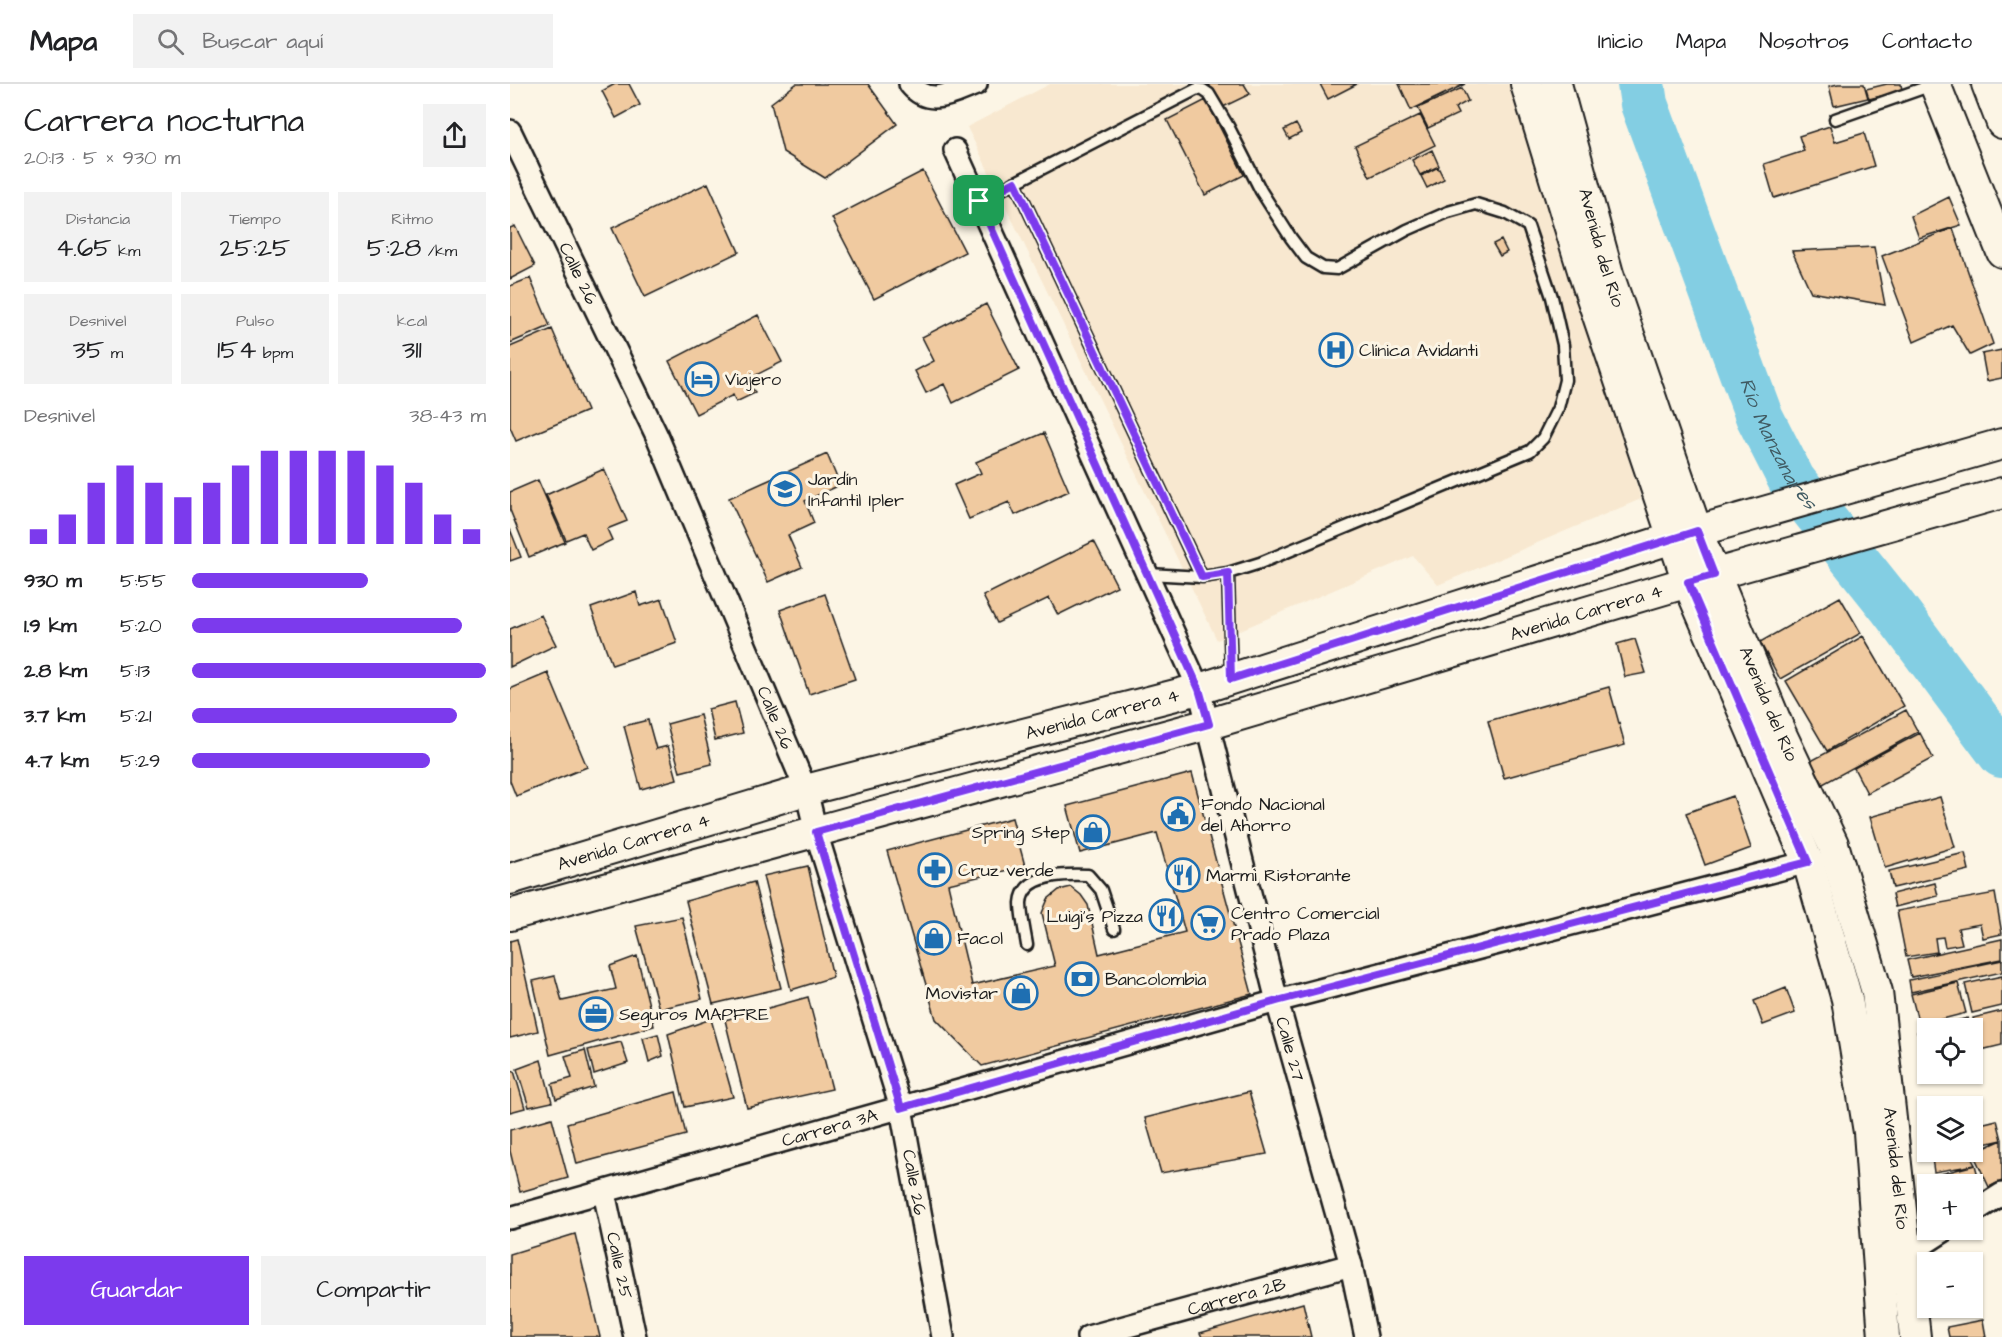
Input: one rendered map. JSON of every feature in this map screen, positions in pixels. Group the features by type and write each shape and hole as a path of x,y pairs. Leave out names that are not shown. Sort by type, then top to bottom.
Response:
{"main road":[{"name":"Avenida del Río","path":"1526,84 1586,280 1808,862 1849,1010 1869,1132 1884,1337"},
{"name":"Avenida del Río","path":"1556,84 1608,273 1685,535"},
{"path":"1935,84 2002,252"},
{"path":"1987,84 2002,123"},
{"name":"Avenida Carrera 4","path":"510,879 806,790 1199,689 1685,535 2002,444"},
{"name":"Avenida Carrera 4","path":"510,915 1209,724 1701,578 2002,493"},
{"name":"Avenida del Río","path":"1701,578 1781,735 1833,844 1877,992 1915,1337"}],"street":[{"path":"910,84 927,97 942,98 976,84"},
{"name":"Calle 26","path":"510,131 657,436 806,790 816,832 901,1108 943,1337"},
{"name":"Calle 27","path":"955,150 1199,689 1277,1001 1351,1265 1366,1337"},
{"name":"Carrera 3A","path":"510,1218 1277,1001 1808,862"},
{"name":"Calle 25","path":"604,1192 635,1337"},
{"path":"1983,1206 2002,1194"},
{"path":"1905,1256 1930,1240"},
{"name":"Carrera 2B","path":"1088,1337 1351,1265"}],"lane":[{"path":"1835,119 1935,84"},
{"path":"979,201 1191,92 1203,90 1214,102 1261,191 1291,238 1306,258 1323,268 1337,269 1407,230 1448,212 1476,204 1506,213 1528,226 1552,297 1563,345 1564,380 1558,408 1543,438 1530,452 1260,563 1228,573 1202,577 1148,574"},
{"path":"1015,182 1202,577"},
{"path":"1228,573 1231,679"},
{"path":"1027,945 1021,902 1026,890 1041,878 1069,874 1088,875 1101,890 1114,930"}],"shaded area":[{"name":"Clínica Avidanti","path":"1050,84 1517,84 1550,201 1641,499 1438,585 1413,556 1217,640 967,127"}],"building":[{"path":"615,84 629,84 640,105 616,118 602,91"},
{"path":"796,84 868,84 897,124 825,178 783,152 771,103"},
{"path":"1209,84 1244,84 1250,94 1221,108"},
{"path":"1320,84 1357,84 1328,99"},
{"path":"1399,84 1465,84 1411,110"},
{"path":"1864,84 1868,98 1834,106 1829,86"},
{"path":"1887,84 1901,84 1902,91 1869,99 1866,89"},
{"path":"1462,88 1468,101 1455,108 1458,114 1428,128 1418,108"},
{"path":"1206,100 1244,175 1205,195 1167,120"},
{"path":"1420,115 1435,145 1370,177 1355,146"},
{"path":"1296,124 1301,133 1289,139 1284,130"},
{"path":"1830,126 1835,142 1864,133 1874,166 1774,198 1764,164 1804,151 1799,136"},
{"path":"1432,150 1439,166 1420,175 1412,160"},
{"path":"1438,167 1444,179 1427,188 1421,176"},
{"path":"923,171 965,252 874,299 832,218"},
{"path":"708,183 739,252 645,297 612,228"},
{"path":"1949,197 1961,225 1919,238 1911,216"},
{"path":"515,226 535,266 510,279 510,228"},
{"path":"1953,228 1993,344 1970,355 1952,325 1914,342 1882,256"},
{"path":"1501,240 1507,252 1500,256 1493,244"},
{"path":"1874,247 1885,305 1811,292 1792,251"},
{"path":"530,278 550,326 510,343 510,286"},
{"path":"986,304 1019,370 953,403 944,384 926,393 915,371 934,361 922,337"},
{"path":"758,315 782,362 748,379 755,393 736,402 733,395 696,414 669,361"},
{"path":"552,329 587,411 516,441 510,427 510,347"},
{"path":"2002,350 2002,378 1987,381 1982,354"},
{"path":"1044,433 1069,491 1015,515 1009,502 969,519 954,485 981,473 976,462"},
{"path":"827,454 840,485 805,501 814,523 788,535 802,567 768,582 729,498"},
{"path":"604,469 627,521 607,529 612,540 591,550 583,533 566,540 546,495"},
{"path":"538,480 565,542 529,557 510,510 510,492"},
{"path":"510,529 521,557 510,561"},
{"path":"1094,541 1117,586 1058,615 1049,598 997,623 983,596"},
{"path":"636,592 640,606 662,599 677,643 612,665 591,608"},
{"path":"825,594 855,679 809,694 780,610"},
{"path":"1840,597 1861,633 1780,679 1760,642"},
{"path":"541,615 556,645 510,667 510,629"},
{"path":"1863,636 1904,706 1827,751 1786,681"},
{"path":"1635,639 1646,673 1625,677 1617,644"},
{"path":"548,673 587,767 516,796 510,781 510,689"},
{"path":"1609,687 1625,745 1504,778 1488,721"},
{"path":"735,702 743,733 715,740 708,709"},
{"path":"1906,710 1918,732 1823,784 1811,761"},
{"path":"700,715 712,764 680,772 667,724"},
{"path":"648,720 656,749 668,746 677,779 641,789 624,726"},
{"path":"1920,733 1933,758 1867,793 1854,768"},
{"name":"Centro Comercial Prado Plaza","path":"1192,773 1252,994 982,1066 936,1019 887,851 1012,818 1025,866 948,884 972,985 1055,966 1042,913 1048,899 1059,890 1071,887 1088,905 1099,954 1185,932 1157,833 1080,853 1067,806"},
{"path":"1733,796 1751,848 1705,865 1686,813"},
{"path":"1940,797 1955,847 1885,868 1870,817"},
{"path":"1965,853 1969,870 1893,888 1889,871"},
{"path":"808,866 833,977 791,990 763,876"},
{"path":"754,882 781,988 713,1004 686,901"},
{"path":"1935,883 1938,896 1895,907 1892,894"},
{"path":"1995,893 2002,934 1983,938 1980,924 1958,928 1962,944 1945,947 1943,937 1935,938 1937,952 1906,957 1897,911"},
{"path":"682,917 702,999 659,1009 636,926"},
{"path":"517,939 538,1031 510,1038 510,941"},
{"path":"2002,939 2002,959 1911,977 1907,960"},
{"name":"Seguros MAPFRE","path":"637,956 654,1026 550,1055 533,981 555,976 562,1001 616,989 610,966"},
{"path":"2002,960 2002,972 1911,992 1909,980"},
{"path":"2002,976 2002,1006 1972,1013 1965,984"},
{"path":"1958,983 1966,1013 1946,1018 1917,1018 1911,994"},
{"path":"1786,988 1795,1013 1763,1025 1754,1001"},
{"path":"808,997 832,1089 747,1108 725,1020"},
{"path":"2002,1011 2002,1045 1983,1050 1983,1018 1973,1018"},
{"path":"711,1019 733,1097 685,1107 668,1034"},
{"path":"658,1034 663,1056 649,1062 643,1038"},
{"path":"621,1042 628,1063 594,1074 588,1050"},
{"path":"585,1050 594,1087 556,1099 552,1084 572,1078 565,1056"},
{"path":"541,1060 552,1102 529,1107 517,1069"},
{"path":"514,1071 525,1108 510,1112 510,1072"},
{"path":"676,1092 686,1135 577,1164 567,1123"},
{"path":"1249,1092 1267,1154 1161,1173 1145,1118"},
{"path":"552,1118 568,1178 520,1192 510,1151 510,1130"},
{"path":"1997,1120 2002,1140 1983,1144 1983,1123"},
{"path":"2002,1140 2002,1181 1989,1187 1977,1162 1983,1162 1983,1149"},
{"path":"1932,1162 1973,1162 1975,1165 1934,1172"},
{"path":"1975,1165 1977,1174 1941,1174"},
{"path":"575,1234 600,1337 510,1337 510,1254"},
{"path":"1303,1303 1311,1337 1202,1337 1200,1333"},
{"path":"1983,1320 1986,1337 1949,1337 1947,1327"}],"waterway":[{"name":"Río Manzanares","path":"1641,84 1644,104 1759,416 1792,481 1891,605 2002,754"}],"place":[{"name":"Clínica Avidanti","path":"1336,350"},
{"name":"Viajero","path":"702,379"},
{"name":"Jardín Infantil Ipler","path":"785,489"},
{"name":"Fondo Nacional del Ahorro","path":"1178,814"},
{"name":"Spring Step","path":"1093,832"},
{"name":"Cruz verde","path":"935,870"},
{"name":"Marmi Ristorante","path":"1183,875"},
{"name":"Luigi's Pizza","path":"1166,916"},
{"name":"Centro Comercial Prado Plaza","path":"1208,923"},
{"name":"Facol","path":"934,938"},
{"name":"Bancolombia","path":"1082,979"},
{"name":"Movistar","path":"1021,993"},
{"name":"Seguros MAPFRE","path":"596,1014"}],"route":[{"path":"1015,182 1202,577 1228,573 1231,679 1697,531 1714,575 1688,582 1808,862 1277,1001 901,1108 816,832 1209,724 1199,689 979,201 1015,182"}]}
